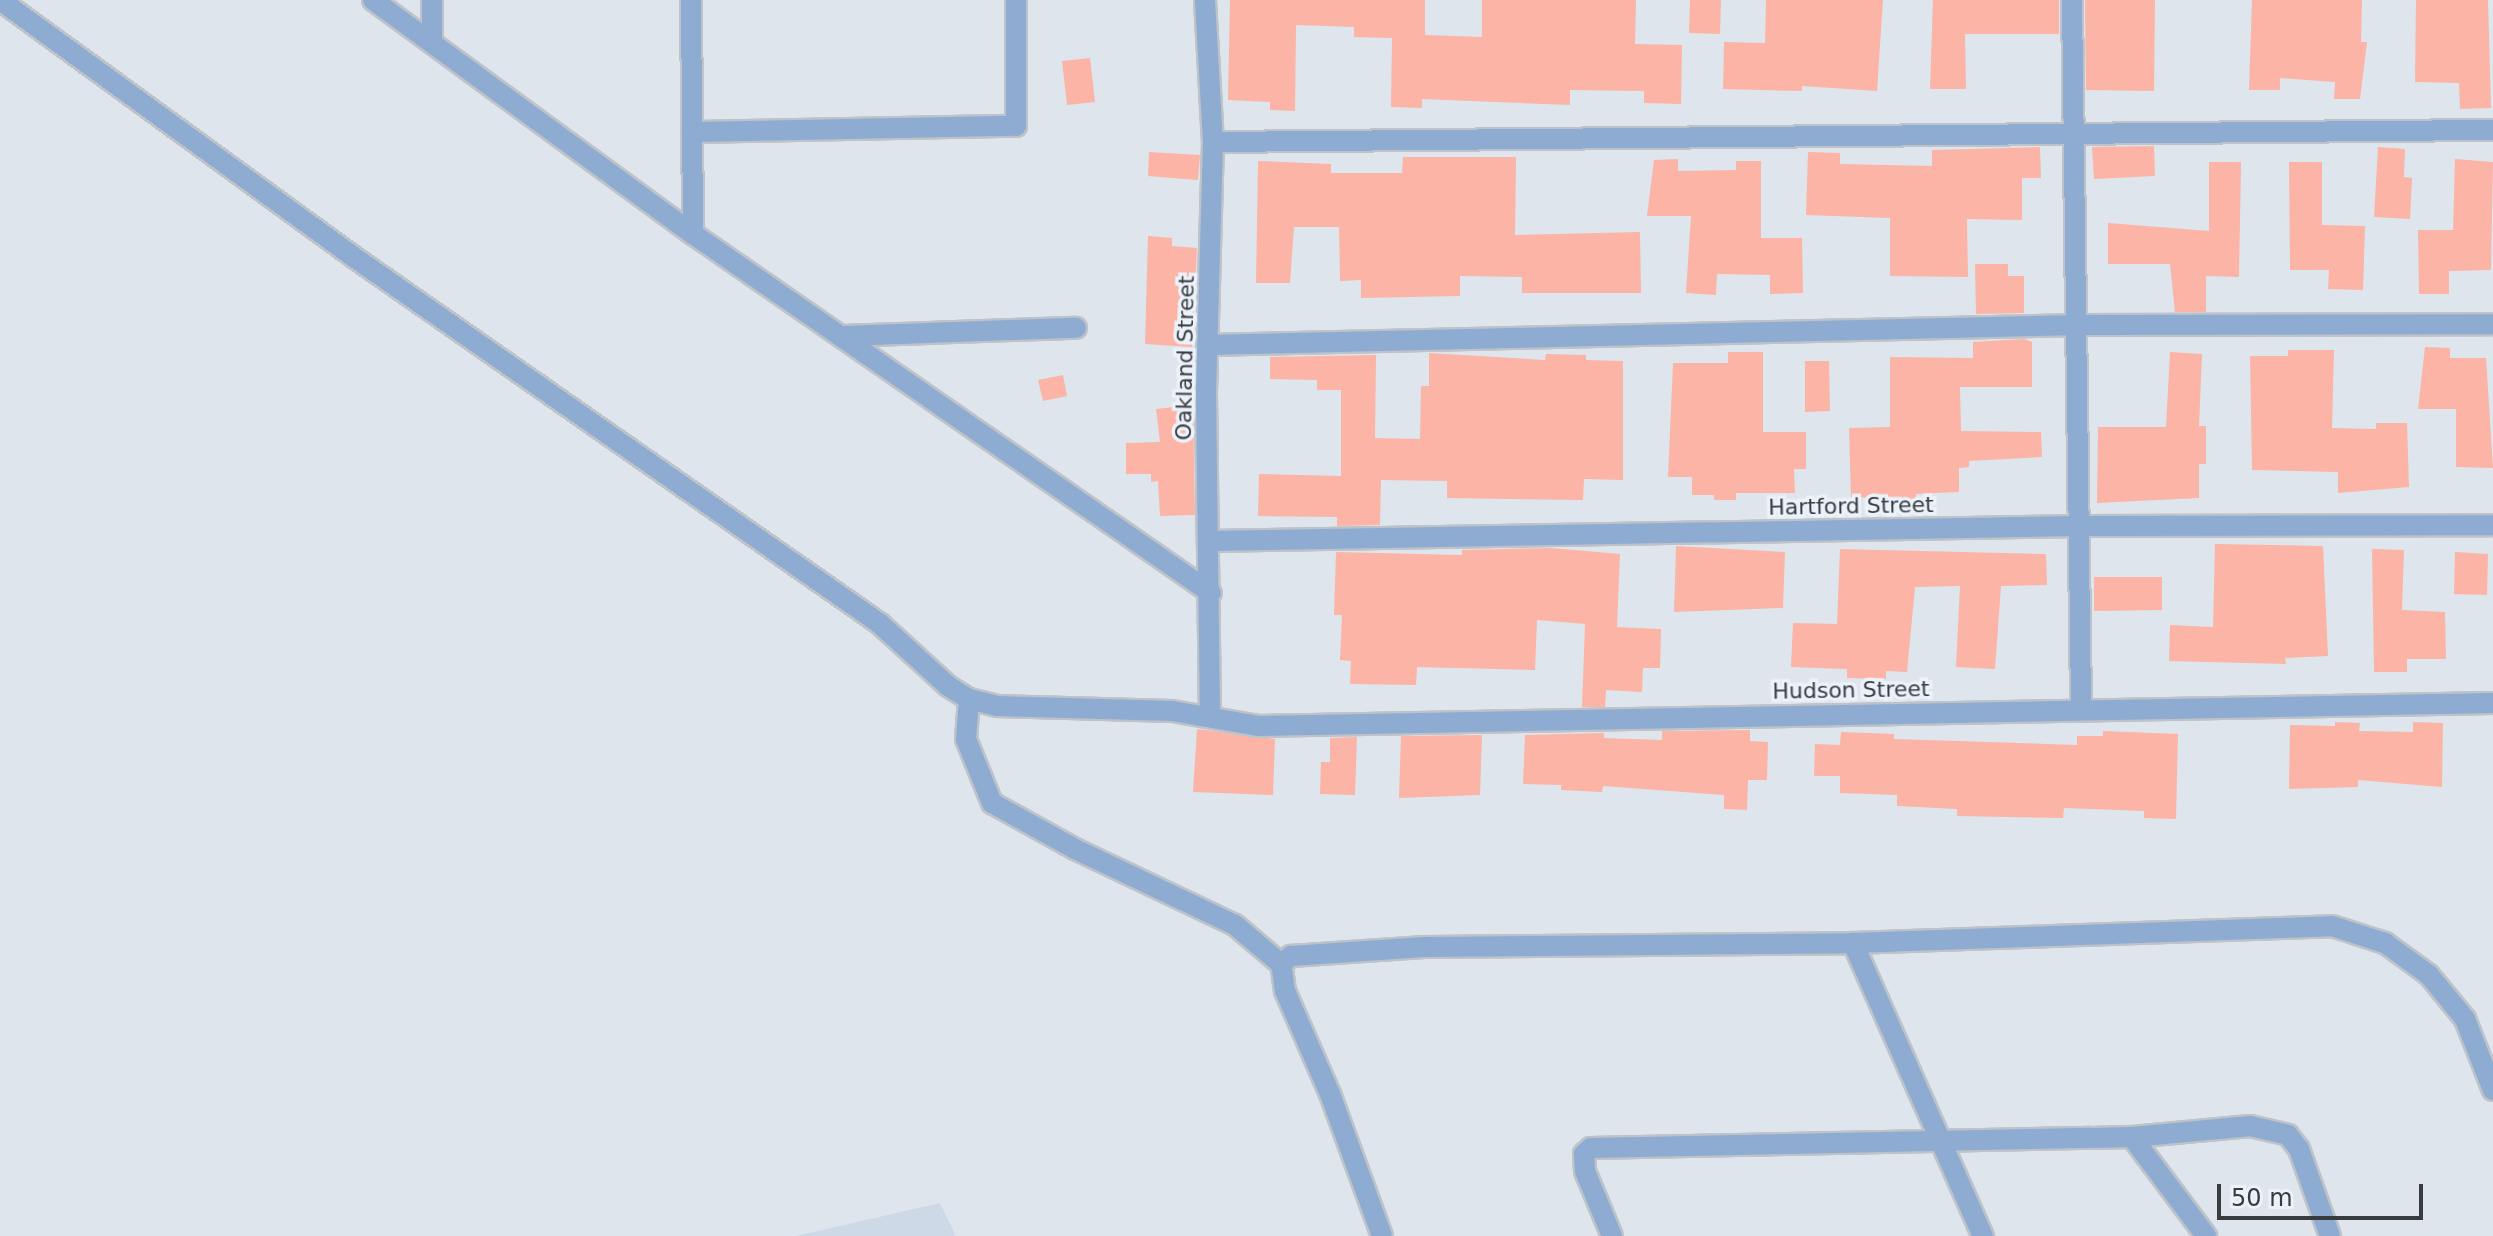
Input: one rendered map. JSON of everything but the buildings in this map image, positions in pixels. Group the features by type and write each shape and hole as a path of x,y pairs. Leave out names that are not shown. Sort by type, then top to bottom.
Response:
{"street":[{"path":"0,0 358,260 879,623 948,686 969,699 966,739 992,803 1075,849 1235,925 1281,964 1285,991 1330,1094 1382,1236"},
{"path":"373,0 693,234 1211,593"},
{"path":"432,0 432,41"},
{"path":"691,0 693,234"},
{"path":"692,132 1016,126 1016,0"},
{"name":"Oakland Street","path":"1205,0 1213,142 1207,345 1210,716"},
{"path":"2072,0 2078,132 2081,710"},
{"path":"1213,142 2493,130"},
{"path":"1207,345 2079,325 2493,324"},
{"path":"843,336 1076,328"},
{"name":"Hartford Street","path":"1210,541 2078,526 2493,525"},
{"name":"Hudson Street","path":"969,699 997,706 1210,716 1258,726 2493,703"},
{"path":"1281,964 1317,951 1853,943 2332,926 2385,943 2429,975 2465,1019 2493,1090"},
{"path":"1853,943 1983,1236"},
{"path":"1612,1236 1585,1171 1584,1154 1591,1148 1941,1138 2132,1137 2250,1126 2288,1135 2306,1165 2330,1236"},
{"path":"2132,1137 2206,1236"}],"shaded area":[{"path":"940,1203 956,1236 796,1236"}]}
